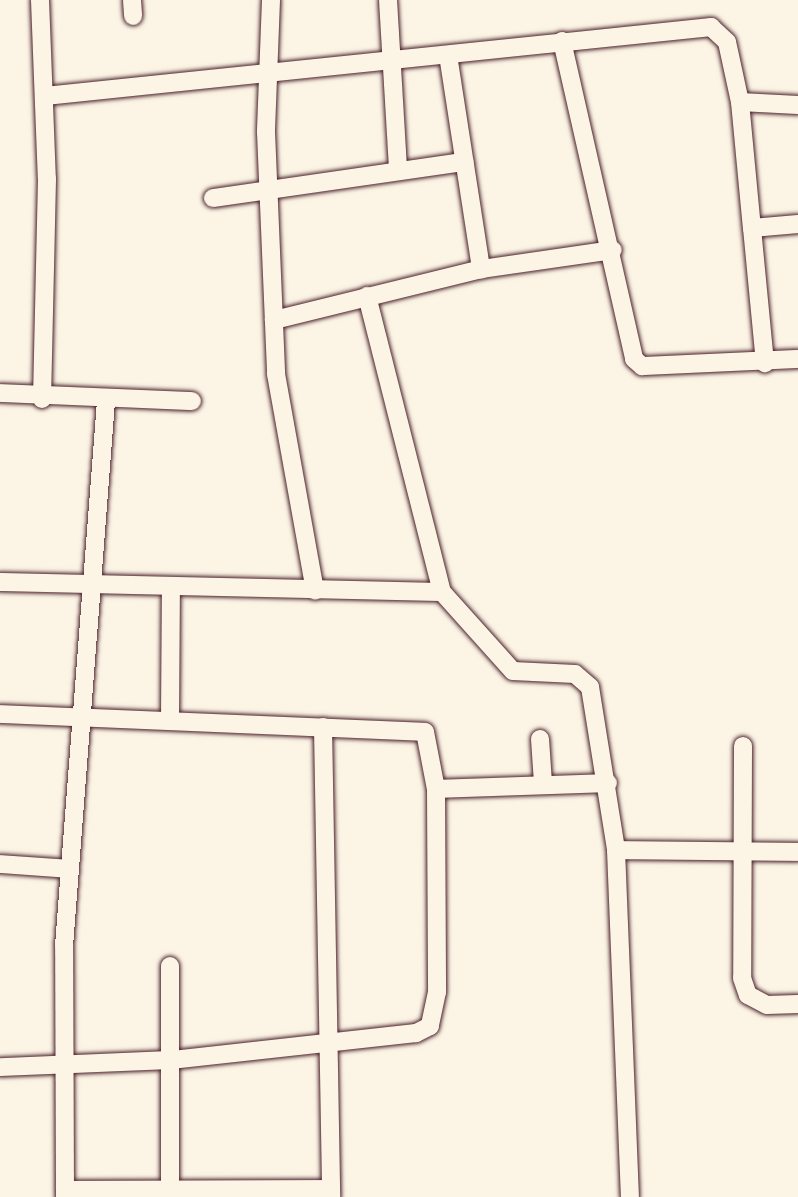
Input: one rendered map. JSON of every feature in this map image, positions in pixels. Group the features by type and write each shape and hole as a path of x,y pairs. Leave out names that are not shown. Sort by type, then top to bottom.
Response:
{"street":[{"path":"40,0 45,96 42,399"},
{"path":"271,0 269,185 274,320 284,441 315,591"},
{"path":"388,0 398,170"},
{"path":"45,96 392,65 562,41 711,27 727,42 740,102 765,363"},
{"path":"562,41 613,250 629,348 642,366 765,363 798,359"},
{"path":"448,55 481,269"},
{"path":"740,102 798,105"},
{"path":"213,198 269,185 464,162"},
{"path":"752,228 798,224"},
{"path":"274,320 481,269 613,250"},
{"path":"367,296 442,592 513,671 584,678 608,783 616,850 630,1197"},
{"path":"0,393 42,399 106,402 192,401"},
{"path":"106,402 76,717 69,869 65,1193 331,1193 326,1043 323,727"},
{"path":"0,582 442,592"},
{"path":"170,721 171,588"},
{"path":"0,714 425,732 433,743 436,789 437,992 430,1026 326,1043 170,1060 0,1067"},
{"path":"540,739 543,783"},
{"path":"743,746 742,978 748,995 767,1005 798,1004"},
{"path":"436,789 608,783"},
{"path":"616,850 798,852"},
{"path":"0,864 69,869"},
{"path":"170,966 170,1192"}]}
